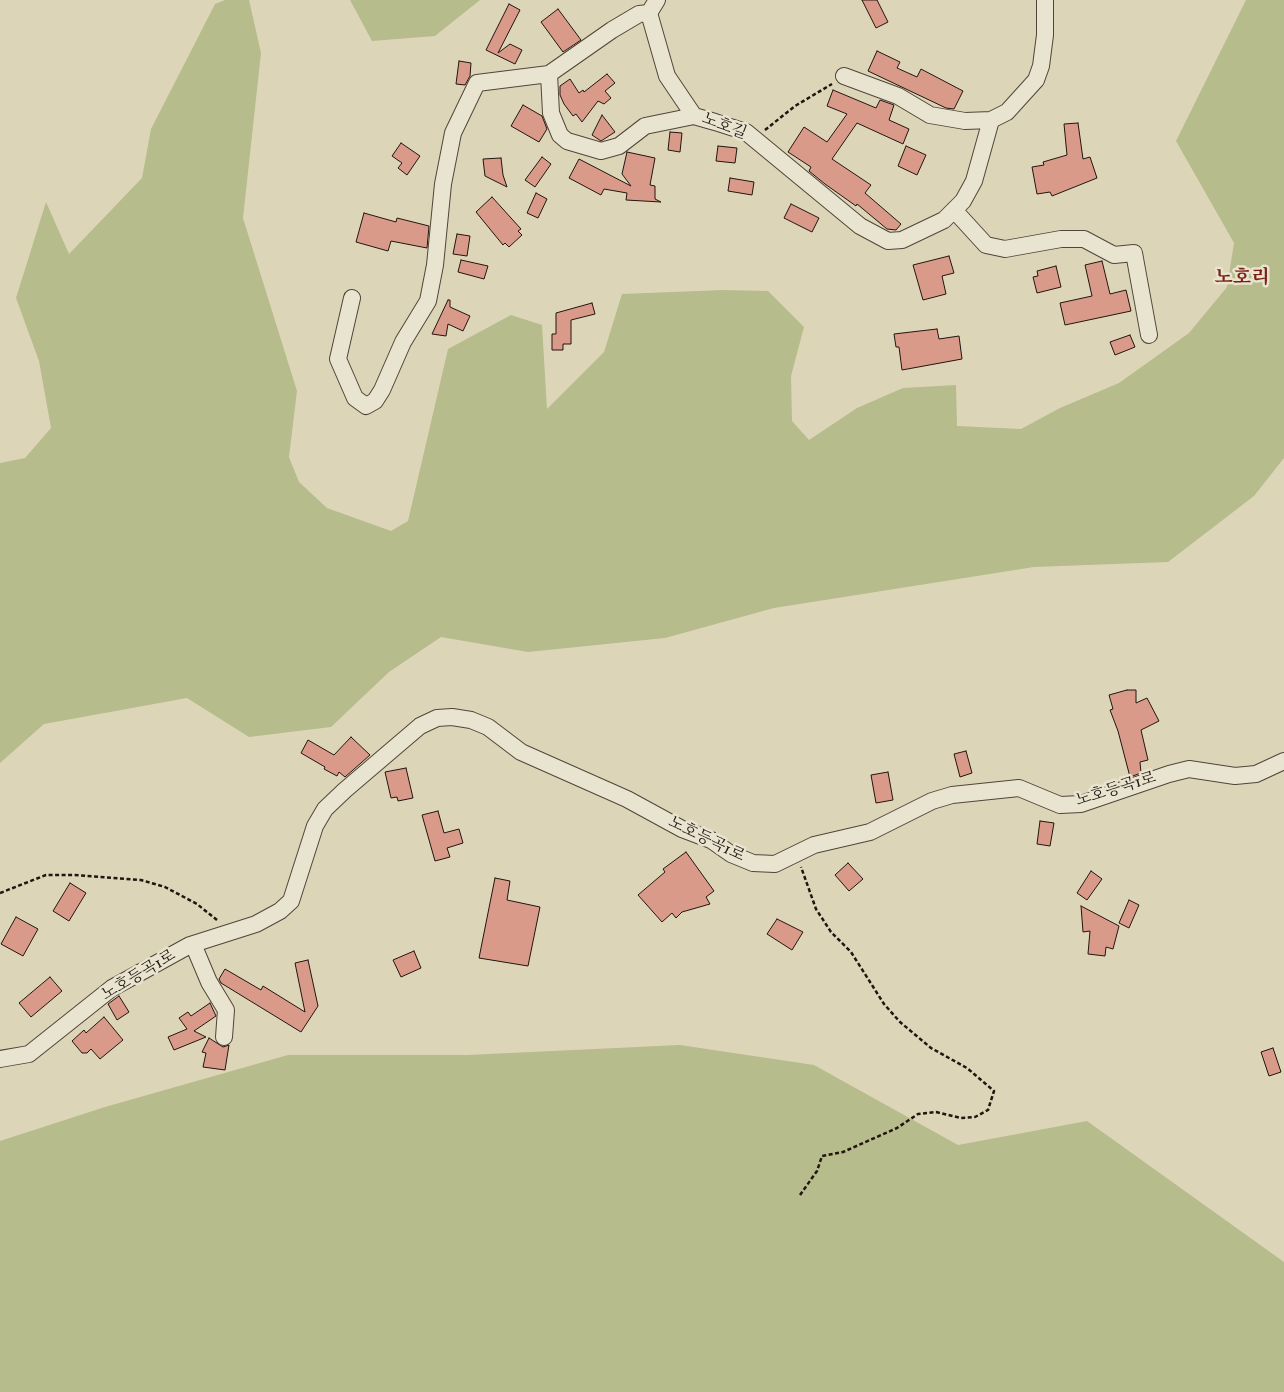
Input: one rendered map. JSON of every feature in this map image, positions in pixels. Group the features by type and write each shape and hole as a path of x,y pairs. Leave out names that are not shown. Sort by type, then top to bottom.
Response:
{"street":[{"path":"844,76 898,96 930,115 965,122 990,120 1007,112 1036,80 1041,66 1045,35 1045,0"},
{"path":"352,298 338,359 355,398 366,406 375,401 382,390 403,342 428,301 435,265 443,184 453,133 477,83 550,74 612,30 653,6 667,76 694,116"},
{"name":"노호길","path":"550,74 551,113 560,134 567,141 601,151 619,146 645,126 694,116 746,132 860,226 888,241 902,240 944,220 963,201 974,181 990,120"},
{"path":"954,210 986,244 1006,249 1061,240 1084,239 1114,255 1134,254 1149,335"},
{"name":"노호등곡1로","path":"0,1059 30,1054 112,988 193,944 256,924 280,911 291,901 315,826 325,809 344,790 420,726 437,718 452,717 471,720 488,727 529,756 627,799 753,863 775,864 814,845 870,832 932,801 952,795 1019,788 1060,805 1081,804 1189,769 1235,776 1256,774 1284,760"},
{"path":"193,944 209,982 226,1010 224,1037"}],"path":[{"path":"754,139 795,106 844,76"},
{"path":"798,854 806,884 816,909 831,932 851,952 884,1004 900,1022 931,1048 967,1068 994,1091 988,1110 975,1117 961,1118 936,1112 918,1114 896,1128 843,1152 822,1156 817,1171 800,1196"},
{"path":"0,893 46,875 141,880 165,886 196,904 232,932"}],"green space":[{"path":"225,0 249,0 261,53 243,218 297,391 289,457 299,482 327,508 391,531 408,521 448,349 511,315 542,325 547,409 604,352 622,294 723,290 768,291 804,327 791,376 792,421 809,440 857,408 903,388 956,385 957,426 1021,429 1060,408 1119,383 1189,333 1227,287 1234,243 1176,141 1246,0 1284,0 1284,458 1254,496 1168,562 1034,567 774,608 665,638 528,652 441,637 389,672 331,727 249,737 187,698 44,724 0,763 0,463 25,458 51,428 39,361 16,298 46,202 69,254 142,178 151,129 215,4"},
{"path":"350,0 480,0 435,36 372,41"},
{"path":"680,1045 814,1065 958,1145 1087,1121 1284,1262 1284,1392 0,1392 0,1141 105,1107 288,1055 467,1055"}],"building":[{"path":"862,0 877,0 888,22 876,28"},
{"path":"509,4 520,10 498,53 510,44 522,50 515,64 486,50"},
{"path":"558,9 581,40 563,52 541,22"},
{"path":"877,51 900,62 897,68 917,77 921,69 963,91 954,109 946,108 868,71"},
{"path":"459,61 471,63 470,76 465,85 456,84"},
{"path":"607,74 615,83 605,91 611,98 604,104 598,101 582,122 576,114 573,116 564,104 560,95 560,86 570,79 579,93 583,90 584,92"},
{"path":"833,90 876,108 880,100 894,105 889,120 909,129 903,144 857,123 832,159 871,185 865,193 901,224 896,230 887,229 857,204 856,206 825,184 809,171 811,167 788,152 804,127 827,142 847,114 827,106"},
{"path":"523,105 542,116 547,129 539,142 511,126"},
{"path":"602,115 615,132 601,141 592,135"},
{"path":"1078,123 1083,159 1090,157 1097,178 1052,196 1050,192 1037,194 1032,167 1044,165 1043,162 1067,155 1064,124"},
{"path":"670,132 682,133 680,152 668,150"},
{"path":"401,143 420,156 407,175 398,168 402,163 392,156"},
{"path":"718,146 737,148 735,163 716,161"},
{"path":"906,146 926,155 917,175 898,166"},
{"path":"627,152 655,158 650,185 655,186 655,199 661,202 626,200 627,193 604,189 601,195 569,178 579,159 631,186 622,174"},
{"path":"542,157 551,164 535,187 525,180"},
{"path":"501,158 507,187 485,176 483,159"},
{"path":"730,178 754,182 752,195 728,191"},
{"path":"536,193 547,199 538,218 527,213"},
{"path":"492,197 521,229 518,231 522,235 509,247 505,243 503,245 476,212"},
{"path":"791,204 819,218 812,232 784,218"},
{"path":"364,213 396,222 397,218 429,226 427,248 391,241 388,251 356,242"},
{"path":"457,234 470,236 467,256 453,254"},
{"path":"949,256 954,273 942,276 946,294 923,300 913,265"},
{"path":"461,260 488,266 484,279 458,272"},
{"path":"1102,261 1110,294 1126,290 1131,311 1065,325 1060,303 1092,296 1085,265"},
{"path":"1056,266 1061,287 1037,293 1033,277 1038,276 1037,271"},
{"path":"448,300 450,300 450,307 470,316 463,331 448,324 446,336 432,334"},
{"path":"592,303 595,314 571,320 571,344 563,344 563,350 552,350 552,334 556,334 556,313"},
{"path":"937,329 939,339 959,336 962,359 902,370 899,347 896,347 894,334"},
{"path":"1130,335 1135,347 1115,355 1110,342"},
{"path":"1127,690 1136,690 1136,703 1147,698 1159,721 1141,730 1148,760 1140,762 1141,773 1130,777 1118,731 1110,710 1113,709 1109,695"},
{"path":"351,737 370,755 345,777 339,772 337,776 324,769 325,767 301,753 308,740 334,755"},
{"path":"966,751 972,773 960,777 954,754"},
{"path":"406,768 413,798 398,801 397,797 391,798 385,772"},
{"path":"888,772 893,800 876,803 871,775"},
{"path":"438,811 444,833 459,829 463,843 447,848 450,857 435,861 422,815"},
{"path":"1040,821 1054,823 1050,846 1037,844"},
{"path":"686,852 714,891 706,897 710,904 682,912 676,918 672,913 662,922 638,895 665,872 663,869"},
{"path":"848,863 863,879 849,891 835,875"},
{"path":"1091,871 1102,879 1087,900 1077,893"},
{"path":"495,878 510,881 507,900 540,907 528,966 479,958"},
{"path":"70,883 86,893 69,921 53,911"},
{"path":"1129,900 1139,905 1129,928 1119,923"},
{"path":"1081,906 1119,926 1113,949 1106,947 1105,956 1088,954 1090,931 1083,932"},
{"path":"16,917 38,929 23,956 1,944"},
{"path":"777,919 803,932 792,950 767,934"},
{"path":"414,951 421,968 401,977 393,960"},
{"path":"308,960 318,1006 301,1032 221,983 219,979 225,969 261,990 263,986 305,1012 295,963"},
{"path":"50,977 62,991 31,1017 19,1003"},
{"path":"119,996 129,1012 117,1020 108,1004"},
{"path":"210,1003 216,1016 194,1031 206,1037 174,1050 168,1037 187,1029 179,1018 188,1012 191,1016"},
{"path":"104,1017 123,1040 100,1059 91,1049 87,1053 82,1053 72,1041 84,1030 86,1033"},
{"path":"209,1038 223,1047 229,1045 225,1070 203,1067 206,1053 202,1052"},
{"path":"1273,1048 1281,1072 1269,1076 1261,1052"}],"district":[{"name":"노호리","path":"1242,279"}]}
